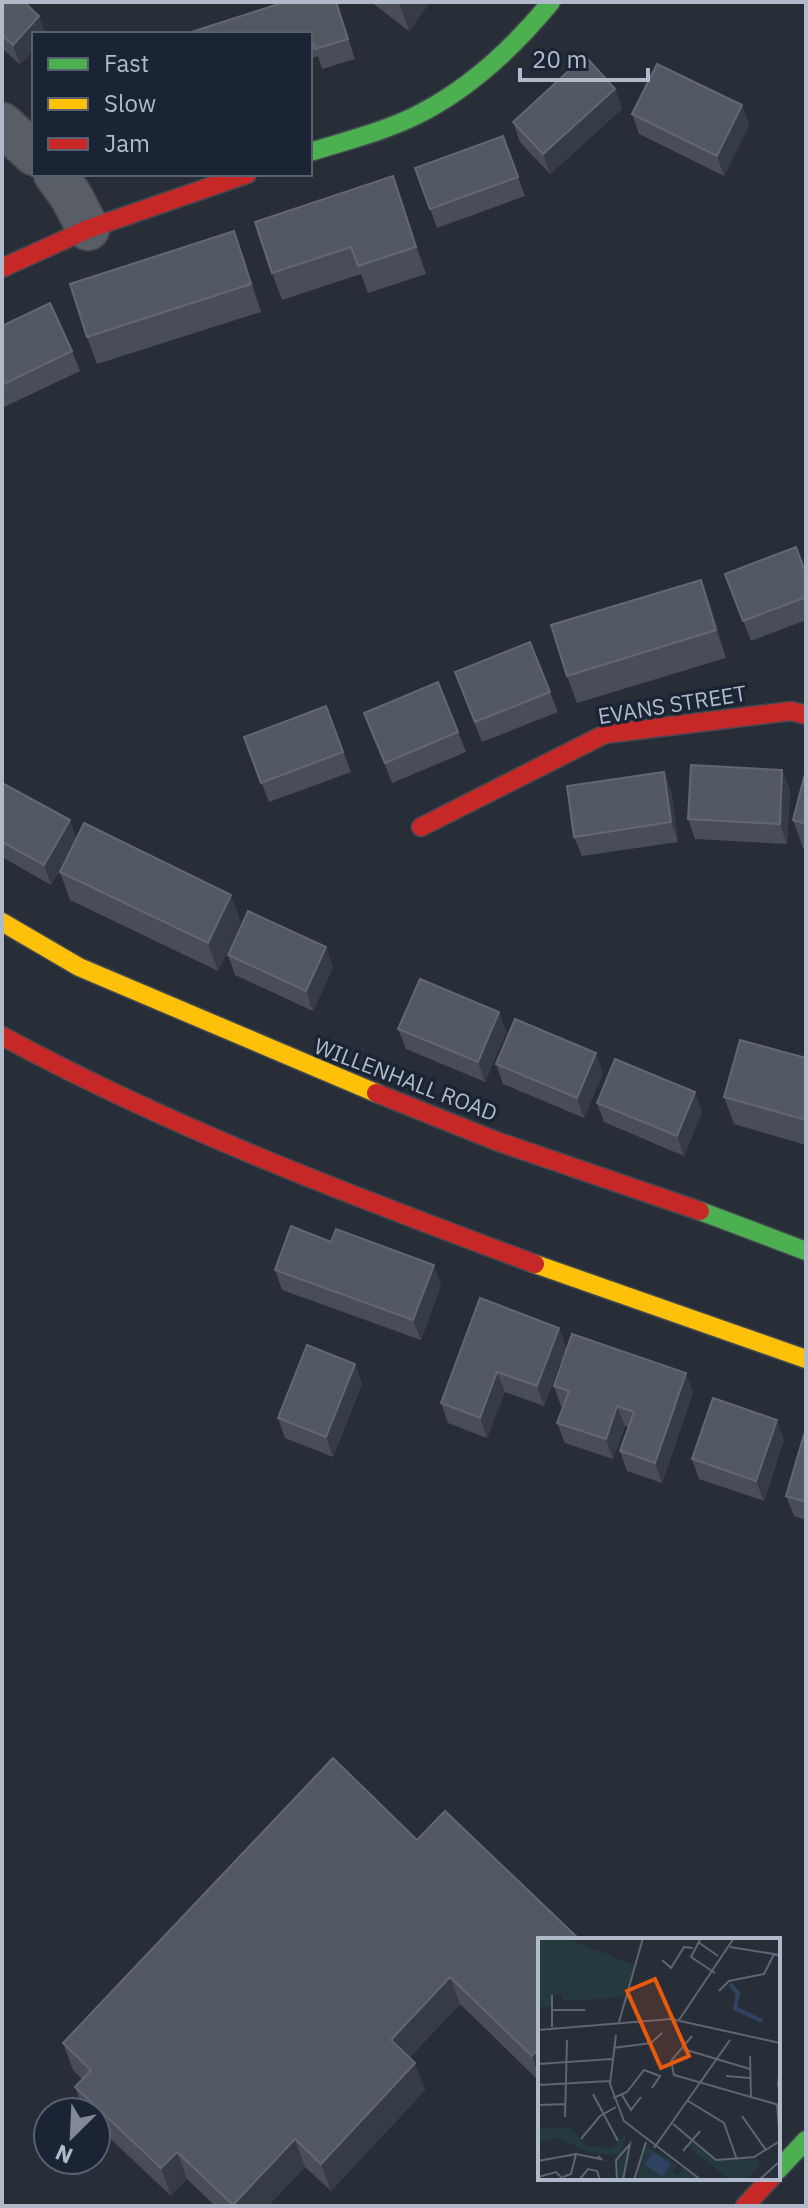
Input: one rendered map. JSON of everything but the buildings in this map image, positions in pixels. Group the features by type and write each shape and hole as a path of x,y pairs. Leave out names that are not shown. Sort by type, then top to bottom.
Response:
{"main road":[{"path":"312,151 415,116 495,59 551,2"},
{"path":"2,268 88,229 241,176"},
{"name":"EVANS STREET","path":"421,827 605,734 791,711 806,715"},
{"name":"WILLENHALL ROAD","path":"2,922 79,967 310,1067 496,1141 679,1203 806,1251"},
{"path":"2,1036 67,1073 433,1227 633,1301 806,1359"},
{"path":"780,2168 806,2140"},
{"path":"745,2206 769,2180"}],"street":[{"path":"2,124 32,152"},
{"path":"56,176 88,229"}],"traffic: fast":[{"path":"312,151 390,127 453,94 489,66 551,2"},
{"path":"700,1211 806,1251"},
{"path":"780,2168 806,2140"}],"traffic: slow":[{"path":"2,922 79,967 376,1093"},
{"path":"535,1264 806,1359"}],"traffic: jam":[{"path":"2,268 88,229 241,176"},
{"path":"421,827 605,734 791,711 806,715"},
{"path":"2,1036 197,1131 332,1187 535,1264"},
{"path":"376,1093 496,1141 700,1211"},
{"path":"745,2206 769,2180"}]}
